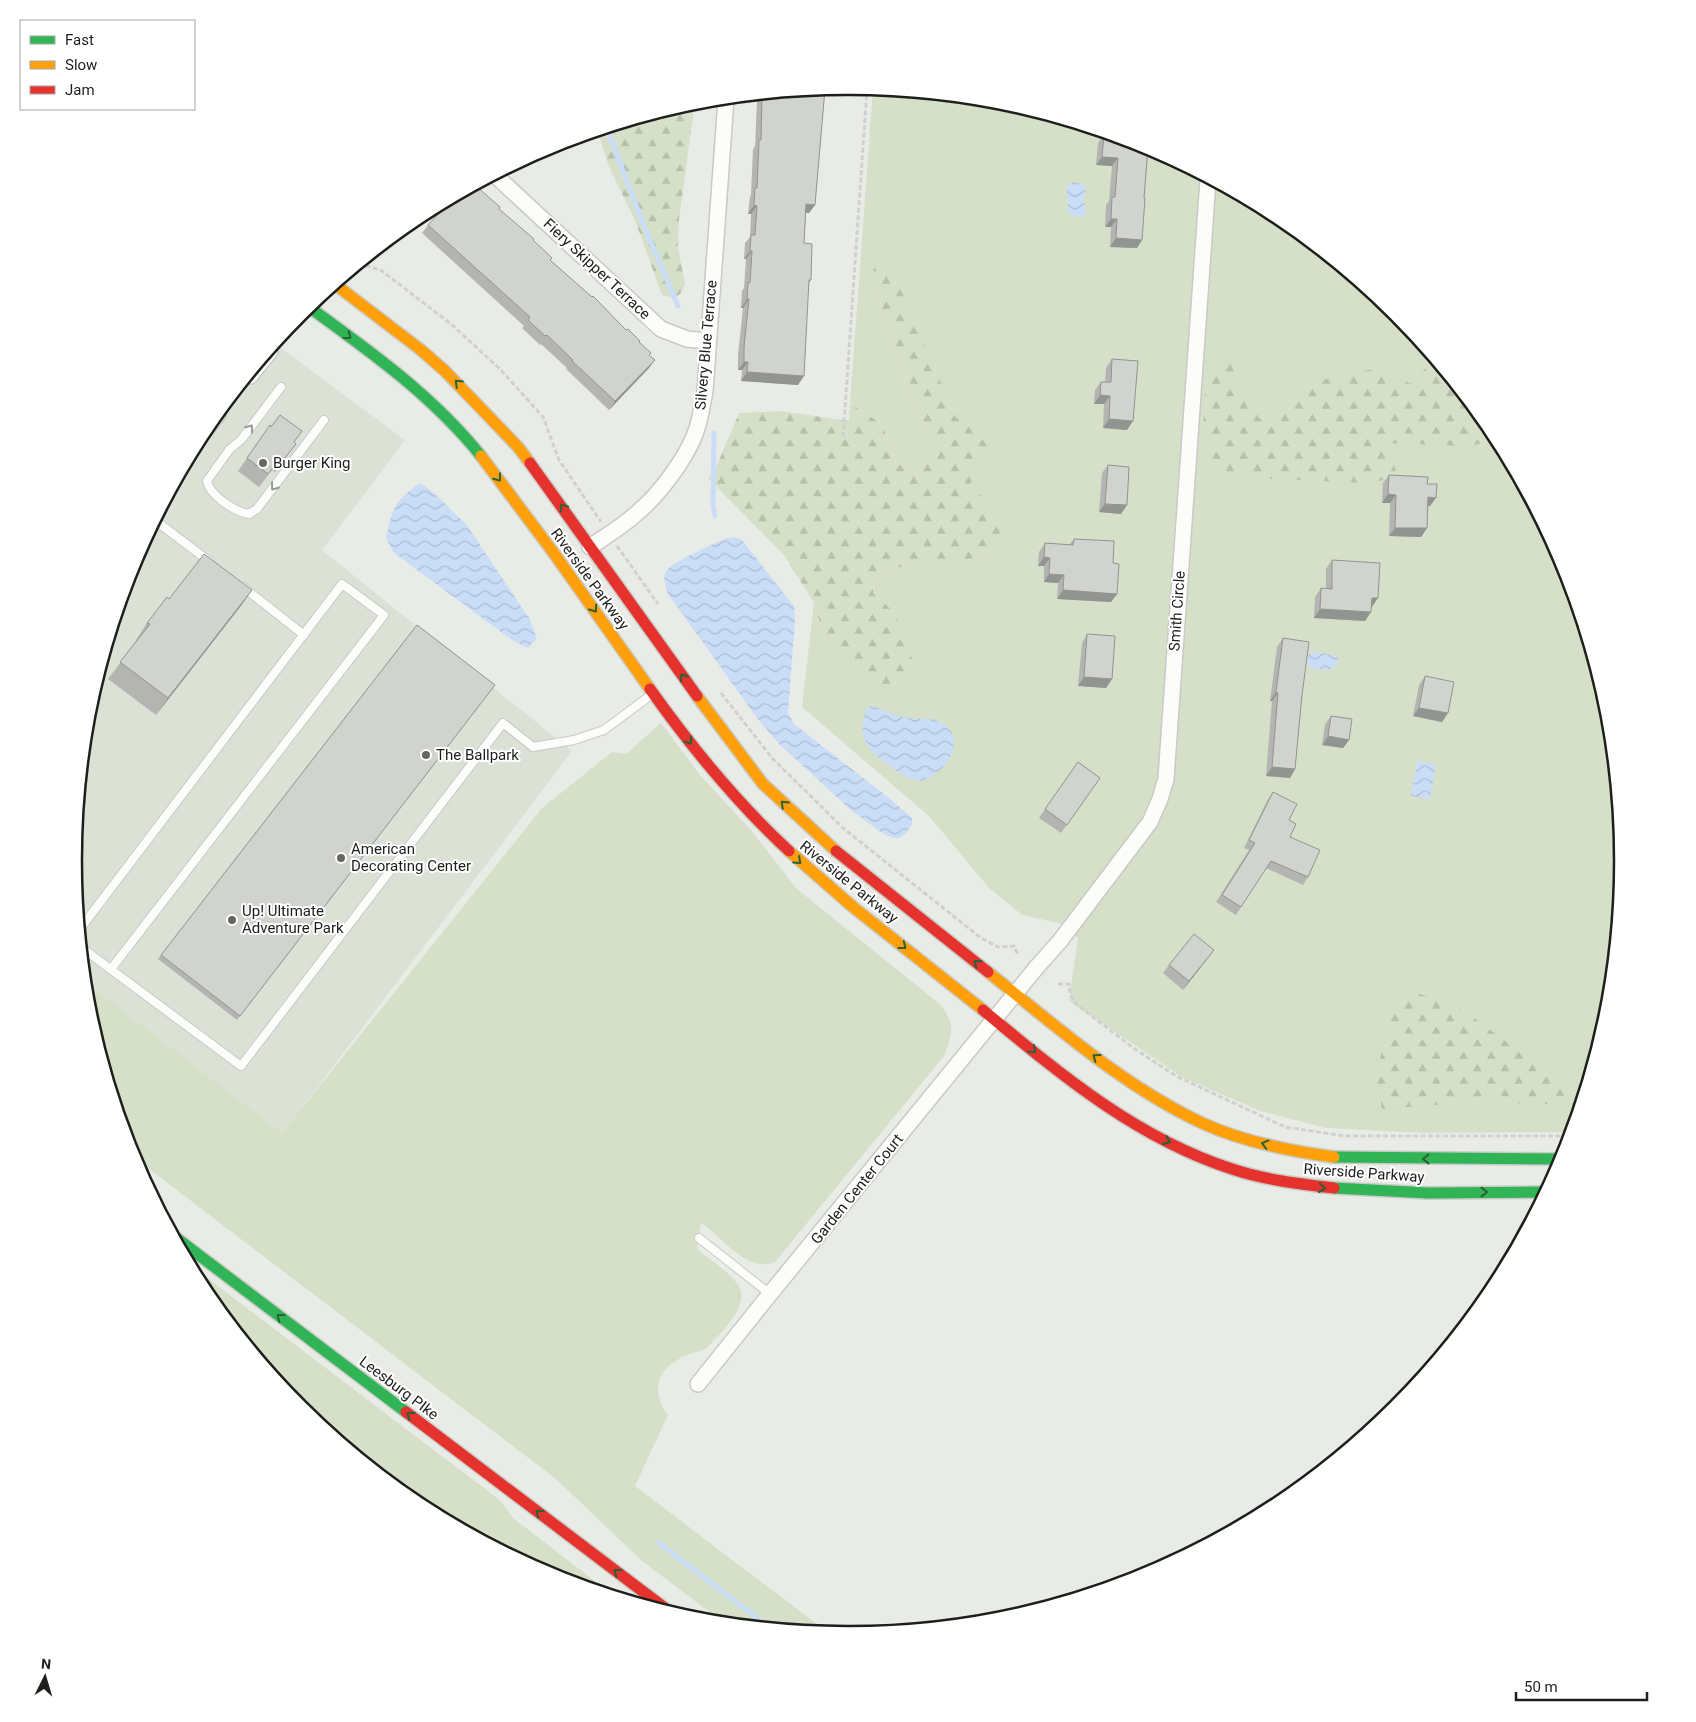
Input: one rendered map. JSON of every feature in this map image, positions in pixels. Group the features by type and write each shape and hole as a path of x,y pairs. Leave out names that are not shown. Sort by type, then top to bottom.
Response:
{"main road":[{"name":"Riverside Parkway","path":"340,288 421,350 445,371 518,447 554,493 590,547 718,726 763,784 841,856 1094,1056 1185,1115 1228,1133 1266,1145 1311,1154 1345,1158 1553,1158"},
{"name":"Riverside Parkway","path":"315,312 369,351 423,396 468,440 570,575 653,693 714,774 780,845 832,890 1077,1087 1121,1117 1158,1138 1231,1169 1281,1181 1316,1187 1361,1191 1538,1192"},
{"name":"Leesburg PIke","path":"185,1244 656,1601"}],"street":[{"name":"Silvery Blue Terrace","path":"590,547 638,513 656,493 679,464 698,426 705,391 726,106"},
{"name":"Fiery Skipper Terrace","path":"499,179 661,330 687,339 708,341"},
{"name":"Smith Circle","path":"1015,994 1060,941 1134,845 1150,822 1166,779 1208,185"},
{"name":"Garden Center Court","path":"698,1384 1015,994"}],"lane":[{"path":"281,387 241,440 229,450 207,481 208,487 213,493 240,513 249,514 257,509 324,420"},
{"path":"160,523 215,566"},
{"path":"237,583 304,635"},
{"path":"85,921 342,584 384,616 111,969"},
{"path":"88,952 241,1066 503,724 532,747 574,740 604,730 653,693"},
{"path":"699,1238 770,1294"}],"path":[{"path":"843,437 867,96"},
{"path":"367,266 382,271 451,324 500,369 543,417 559,460 661,609"},
{"path":"718,689 772,758 843,828 981,938 998,947 1014,946 1018,955"},
{"path":"1058,984 1069,984 1070,993 1076,1004 1132,1047 1176,1076 1285,1127 1345,1136 1562,1136"}],"shaded area":[{"path":"280,347 405,440 322,550 572,751 282,1134 93,988 84,911 82,861 89,761 97,712 123,615 141,568 161,522 185,478 241,395"}],"green space":[{"path":"872,96 948,102 997,110 1094,136 1141,154 1187,174 1231,198 1273,225 1353,285 1389,320 1424,356 1455,395 1511,478 1535,522 1573,615 1599,712 1607,761 1612,811 1614,861 1612,911 1607,961 1599,1010 1587,1059 1563,1132 1424,1133 1326,1128 1260,1111 1182,1077 1069,1001 1078,938 1063,924 1022,915 989,888 929,816 802,707 814,603 827,647 894,612 873,593 876,572 905,566 968,560 995,551 970,485 981,421 956,419 892,269 875,265 871,278 934,455 919,475 896,463 882,424 850,403"},
{"path":"694,111 679,219 678,248 685,284 680,294 674,298 662,295 635,220 609,167 600,137"},
{"path":"875,264 892,268 956,418 981,421 992,433 970,485 1010,526 995,551 968,560 905,566 876,572 873,593 894,612 916,668 895,689 873,687 827,647 814,603 784,555 708,478 714,472 739,413 780,411 849,421 850,403 882,424 896,463 919,475 934,455 871,278"},
{"path":"1214,360 1230,363 1247,399 1260,419 1278,419 1313,382 1381,367 1393,376 1412,384 1431,364 1489,443 1463,446 1391,443 1387,453 1396,470 1389,479 1368,483 1248,478 1220,469 1211,457 1203,429 1206,380"},
{"path":"661,723 700,775 750,829 797,889 941,1005 949,1018 951,1035 944,1056 775,1262 755,1263 745,1259 701,1223 697,1249 722,1268 736,1282 741,1290 739,1308 728,1325 708,1347 686,1355 665,1370 658,1384 658,1391 663,1407 668,1415 635,1486 819,1625 748,1620 712,1614 642,1561 556,1479 147,1167 123,1107 97,1010 93,988 282,1133 542,808 612,752 626,754"},
{"path":"1417,993 1459,1007 1577,1093 1574,1105 1475,1102 1382,1109 1376,1074 1393,1010"},
{"path":"206,1277 501,1501 513,1518 601,1585 509,1548 465,1524 404,1483 342,1436 272,1366 241,1327"}],"water":[{"path":"1073,182 1084,184 1086,190 1083,198 1086,209 1083,216 1074,216 1068,213 1066,189"},
{"path":"420,483 434,493 466,524 529,618 537,638 528,648 512,640 394,553 386,538 393,512 400,500"},
{"path":"735,537 742,540 794,606 795,620 788,713 794,724 912,818 912,824 900,838 893,838 882,833 852,811 779,744 757,718 668,594 664,577 670,567 704,548 727,538"},
{"path":"1314,652 1333,655 1338,658 1338,663 1329,669 1311,668 1307,662 1307,656"},
{"path":"874,706 899,716 934,720 944,724 951,731 954,740 950,758 944,766 937,773 919,781 901,774 881,759 867,745 862,731 867,707"},
{"path":"1417,761 1436,764 1430,799 1411,796"}],"building":[{"path":"824,96 815,205 806,204 804,243 812,244 804,376 747,372 748,362 744,362 749,299 747,299 748,282 750,283 752,251 750,251 751,235 755,235 757,206 754,205 755,188 757,188 759,140 761,140 762,101"},
{"path":"1104,140 1147,157 1142,240 1116,238 1117,219 1111,219 1112,197 1115,197 1118,158 1102,157"},
{"path":"480,190 500,207 499,209 534,239 552,258 550,260 593,296 626,330 628,329 651,353 649,355 655,360 615,401 547,335 545,336 528,320 530,317 428,225 435,217"},
{"path":"1112,359 1138,361 1133,421 1109,419 1110,396 1100,395 1101,382 1111,382"},
{"name":"Burger King","path":"280,415 302,431 294,442 296,444 284,459 281,457 268,474 247,458 270,425 271,427"},
{"path":"1108,465 1129,467 1127,505 1105,504"},
{"path":"1389,475 1428,477 1427,484 1437,484 1436,498 1428,497 1427,528 1395,528 1396,495 1388,494"},
{"path":"1074,539 1114,541 1113,563 1119,564 1117,594 1063,590 1064,575 1049,574 1050,558 1044,557 1045,543 1073,545"},
{"path":"204,554 252,590 168,698 120,662 150,624 147,623 167,597 169,599"},
{"path":"1332,560 1380,563 1378,598 1372,598 1371,612 1320,609 1321,588 1332,589"},
{"path":"417,625 495,685 240,1016 161,955"},
{"path":"1087,634 1115,636 1112,679 1084,677"},
{"path":"1283,638 1309,642 1295,769 1272,767 1278,693 1276,692"},
{"path":"1425,676 1454,682 1448,713 1419,708"},
{"path":"1331,716 1352,719 1349,740 1328,736"},
{"path":"1078,762 1100,778 1067,825 1045,809"},
{"path":"1273,792 1297,804 1289,820 1296,824 1290,837 1320,850 1308,877 1271,861 1241,907 1222,895 1255,843 1249,840"},
{"path":"1194,934 1214,950 1189,981 1169,965"}],"waterway":[{"path":"609,134 642,221 678,306"},
{"path":"714,433 713,504 715,516"},
{"path":"659,1543 761,1621"}],"traffic: fast":[{"path":"315,312 378,358 422,394 481,456"},
{"path":"1334,1157 1553,1159"},
{"path":"1334,1188 1428,1193 1538,1192"},
{"path":"186,1245 406,1412"}],"traffic: slow":[{"path":"340,288 421,350 445,371 518,447 530,463"},
{"path":"481,456 553,552 650,689"},
{"path":"697,696 763,784 836,851"},
{"path":"789,851 853,907 983,1010"},
{"path":"988,972 1091,1054 1173,1108 1218,1130 1250,1141 1283,1149 1334,1157"}],"traffic: jam":[{"path":"530,463 697,696"},
{"path":"650,689 715,774 789,851"},
{"path":"836,851 988,972"},
{"path":"983,1010 1100,1102 1163,1140 1197,1156 1244,1173 1334,1188"},
{"path":"406,1412 656,1602"}],"place":[{"name":"Burger King","path":"263,463"},
{"name":"The Ballpark","path":"426,755"},
{"name":"American Decorating Center","path":"341,858"},
{"name":"Up! Ultimate Adventure Park","path":"232,920"}]}
